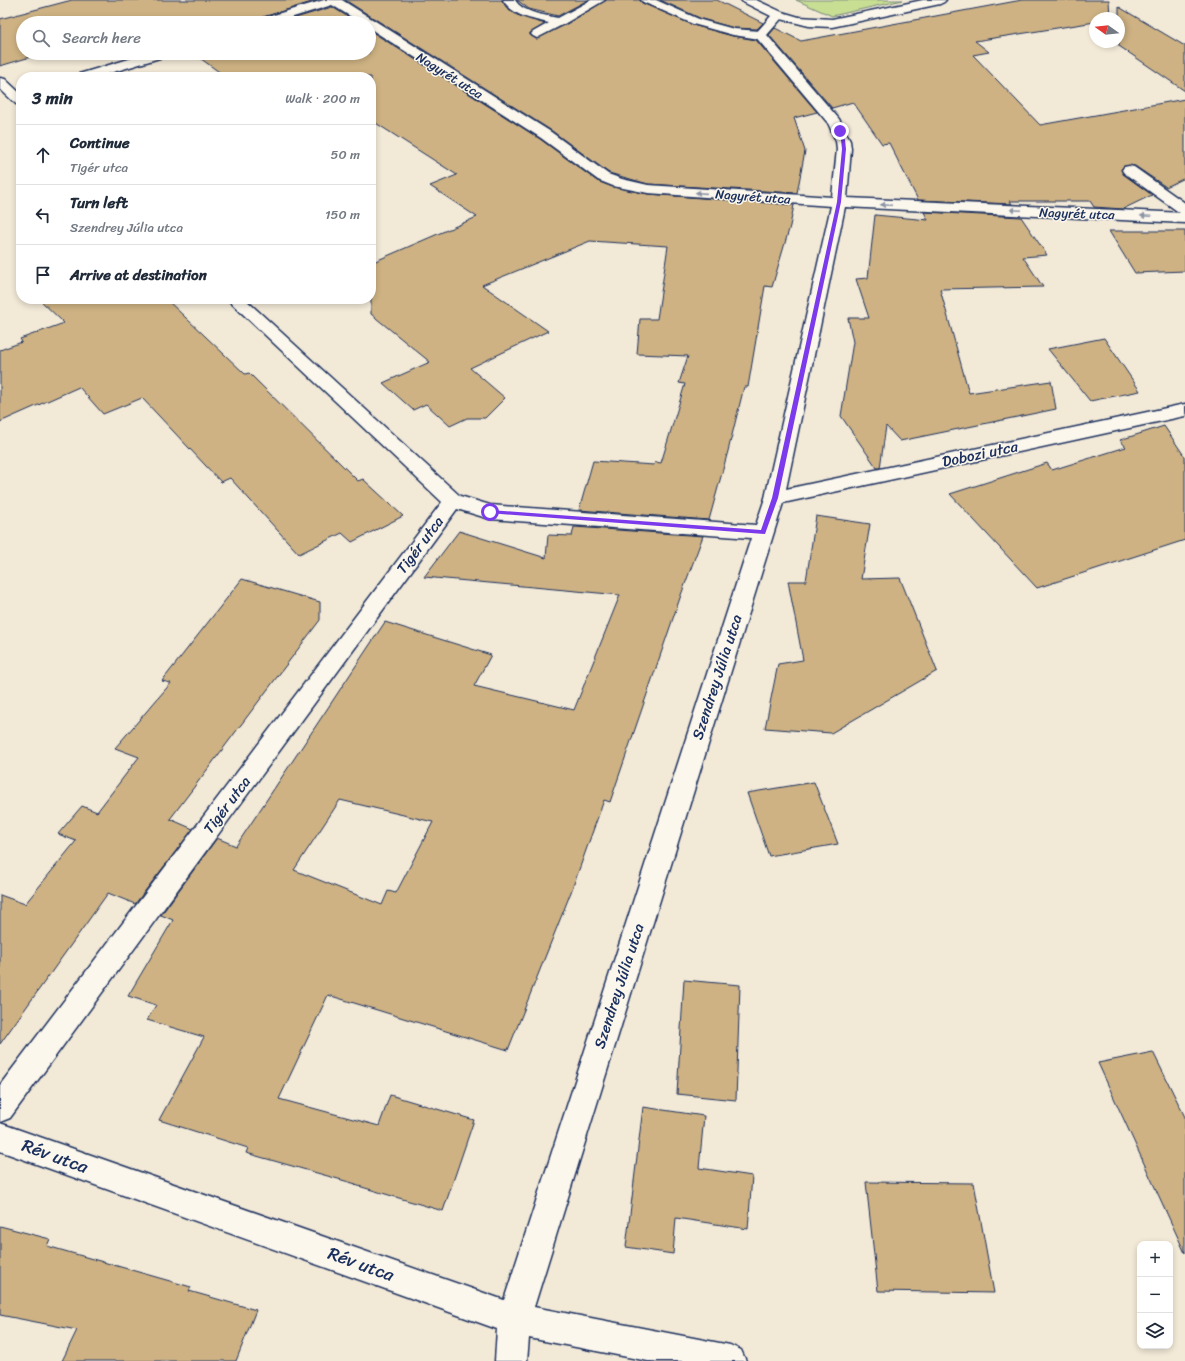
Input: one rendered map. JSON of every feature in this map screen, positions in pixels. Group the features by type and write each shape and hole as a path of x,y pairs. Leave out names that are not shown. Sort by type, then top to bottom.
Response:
{"street":[{"path":"283,16 334,0"},
{"name":"Nagyrét utca","path":"334,0 358,16"},
{"path":"747,0 778,15 800,22 832,23 940,0"},
{"path":"760,35 778,15"},
{"name":"Nagyrét utca","path":"376,27 546,135 603,177 618,183 648,189 839,202 1185,218"},
{"name":"Szendrey Júlia utca","path":"511,1361 514,1319 775,498 839,202 844,149 840,131 760,35"},
{"path":"100,72 139,60"},
{"path":"0,82 16,95"},
{"path":"0,102 16,99"},
{"name":"Tigér utca","path":"240,304 453,501 490,512 763,532"},
{"name":"Dobozi utca","path":"775,498 1185,410"},
{"name":"Tigér utca","path":"0,1108 453,501"},
{"name":"Rév utca","path":"0,1137 514,1319 730,1361"}],"lane":[{"path":"509,0 514,8 521,12 560,22"},
{"path":"537,34 599,0"},
{"path":"647,0 697,22 732,32 760,35"},
{"path":"1129,170 1185,210"}],"green space":[{"path":"796,0 903,0 832,16"}],"building":[{"path":"72,0 318,0 267,16 16,16 16,60 20,60 0,66 0,19"},
{"path":"345,0 502,0 506,7 517,15 545,24 530,33 530,35 536,39 565,25 606,0 640,0 642,3 693,25 733,36 756,40 817,112 794,118 805,151 797,193 648,184 609,173 552,131 376,20 376,16 370,16"},
{"path":"517,0 588,0 558,16 529,9"},
{"path":"660,0 717,0 763,23 757,29 734,28 702,19"},
{"path":"1022,0 1109,0 1110,12 1089,12 1089,23 975,41 989,52 973,55 1040,125 1185,99 1185,178 1166,187 1135,166 1124,166 1121,169 1123,174 1152,195 1123,209 1094,207 1090,201 1010,201 1012,204 918,200 889,143 882,144 853,102 832,108 769,35 775,28 801,41"},
{"path":"332,7 347,16 302,16"},
{"path":"1119,7 1185,46 1185,91 1122,48 1125,48 1125,12 1119,12"},
{"path":"376,34 540,139 597,181 613,187 648,194 794,205 790,226 772,287 765,286 748,387 744,387 709,520 579,510 593,461 654,465 655,462 661,463 685,384 679,383 688,356 637,354 640,319 657,319 668,246 590,241 482,285 548,331 470,368 505,398 485,418 467,418 450,426 426,404 413,410 383,383 430,362 371,314 371,304 376,304 376,261 477,217 430,186 457,175 376,123 376,72 219,72 203,60 376,60"},
{"path":"924,212 1021,217 1047,255 1023,257 1043,287 940,289 969,393 1051,381 1056,409 900,441 886,426 880,468 877,468 841,416 853,342 848,318 869,318 856,279 868,278 875,215 928,220"},
{"path":"1109,231 1185,231 1185,271 1135,273"},
{"path":"44,304 171,304 245,374 249,373 358,481 363,479 403,516 352,542 342,533 299,554 230,478 221,482 142,398 103,414 79,387 0,422 0,350 22,342 20,339 64,323"},
{"path":"1104,338 1140,391 1090,401 1048,349"},
{"path":"1164,426 1185,457 1185,540 1037,588 950,494 1047,463 1052,470 1126,447 1120,440"},
{"path":"816,516 870,524 861,579 900,578 937,671 831,733 765,728 778,664 803,660 788,581 806,581"},
{"path":"574,527 703,536 681,595 610,802 604,800 571,892 508,1050 328,995 279,1099 379,1126 390,1095 474,1120 443,1211 355,1185 356,1184 246,1153 248,1148 159,1120 204,1037 147,1020 156,1005 128,996 173,920 161,915 217,838 236,846 385,622 491,655 474,686 574,710 620,595 424,577 459,531 546,558 548,535 572,536","holes":["340,800 433,822 396,893 388,891 382,905 294,870"]},
{"path":"242,579 320,602 320,620 170,819 193,829 135,904 108,893 0,1044 0,895 25,904 76,841 58,834 82,806 97,812 139,757 115,748 171,683 162,681"},
{"path":"814,782 838,844 769,856 747,793"},
{"path":"684,980 740,985 736,1100 677,1094"},
{"path":"1153,1052 1185,1117 1185,1253 1098,1063"},
{"path":"643,1107 704,1116 699,1168 752,1176 748,1229 676,1218 673,1254 626,1247"},
{"path":"866,1182 974,1183 994,1293 878,1291"},
{"path":"0,1226 50,1239 47,1246 191,1287 189,1291 256,1310 236,1361 62,1361 77,1330 0,1315"}],"route":[{"path":"490,512 763,532 775,498 839,202 844,149 840,131"}]}
